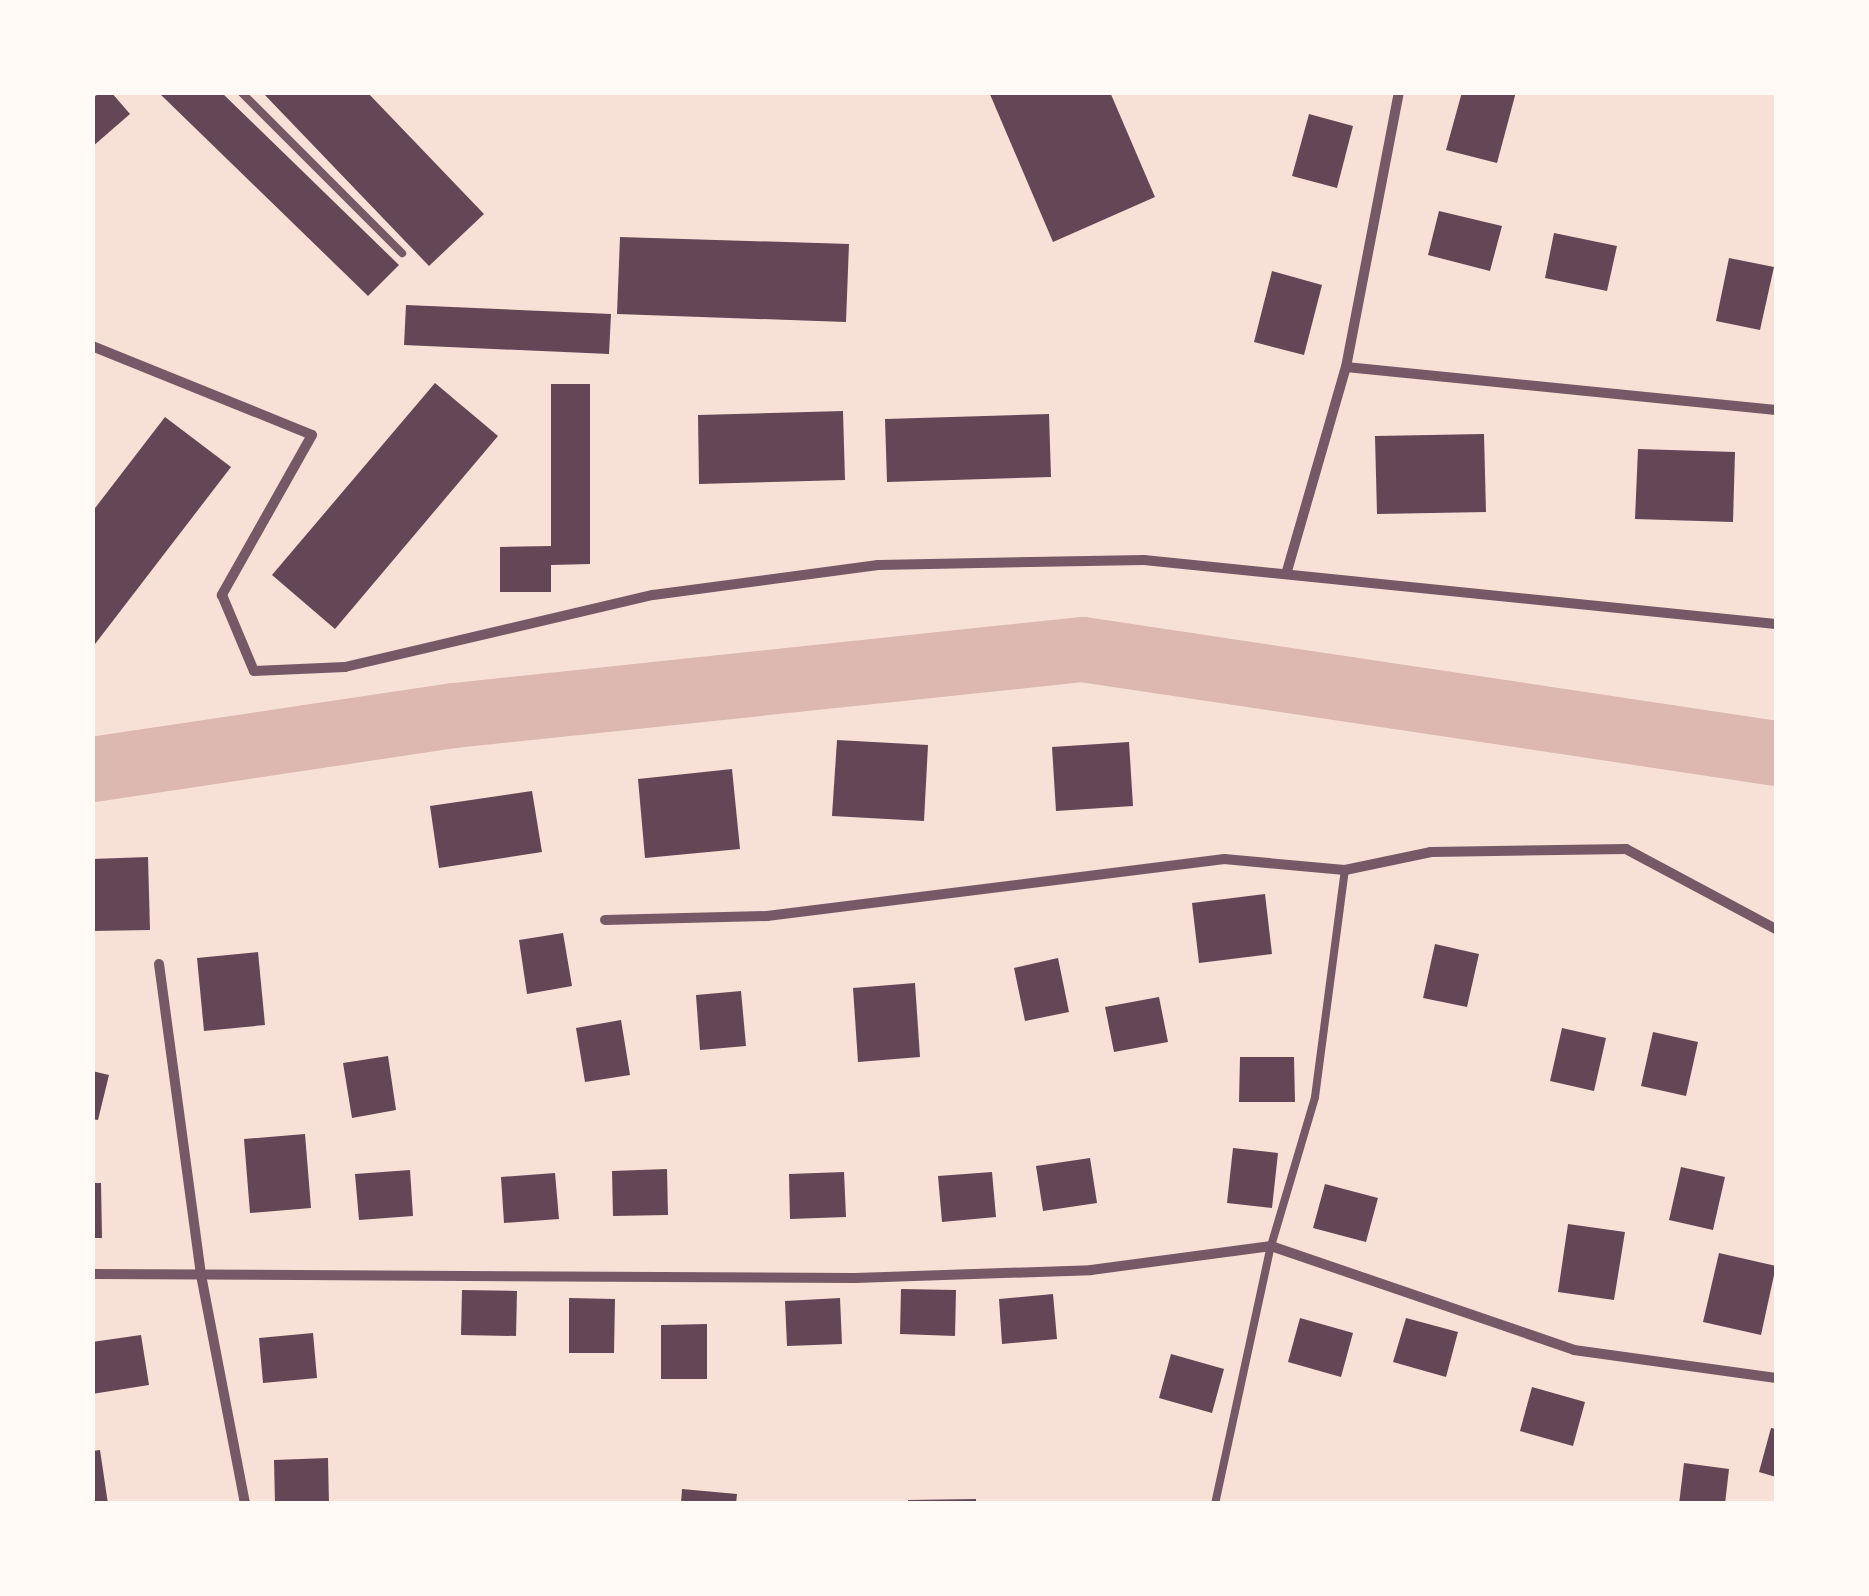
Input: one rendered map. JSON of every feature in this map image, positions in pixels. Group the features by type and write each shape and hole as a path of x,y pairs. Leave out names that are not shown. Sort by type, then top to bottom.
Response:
{"street":[{"path":"1287,572 1346,367 1399,92"},
{"path":"92,346 312,435 222,594 254,671 344,667 653,595 878,565 1144,560 1776,624"},
{"path":"1346,367 1776,410"},
{"path":"605,920 767,916 1224,859 1345,870 1431,852 1626,849 1776,929"},
{"path":"159,964 201,1275 245,1504"},
{"path":"92,1274 854,1278 1091,1270 1271,1246 1574,1350 1776,1378"}],"lane":[{"path":"241,92 402,253"},
{"path":"1215,1504 1271,1246 1315,1097 1345,870"}],"building":[{"path":"100,92 111,92 130,114 92,147 92,99"},
{"path":"158,92 221,92 399,265 368,296"},
{"path":"262,92 367,92 484,214 429,266"},
{"path":"989,92 1110,92 1155,197 1053,242"},
{"path":"1462,92 1516,92 1497,163 1446,150"},
{"path":"1309,114 1353,126 1337,188 1292,176"},
{"path":"1439,211 1502,226 1490,271 1428,255"},
{"path":"1554,233 1617,246 1607,291 1545,278"},
{"path":"620,237 849,244 846,322 617,314"},
{"path":"1729,258 1774,267 1760,330 1716,321"},
{"path":"1272,271 1322,285 1304,355 1254,342"},
{"path":"406,305 611,314 609,354 404,345"},
{"path":"435,383 498,436 335,629 272,575"},
{"path":"551,384 590,384 590,564 551,565 551,592 500,592 500,547 551,546"},
{"path":"843,411 845,480 699,484 698,415"},
{"path":"1049,414 1051,477 887,482 885,419"},
{"path":"165,417 231,467 92,648 92,512"},
{"path":"1484,434 1486,512 1377,514 1375,436"},
{"path":"1638,449 1735,452 1733,522 1635,519"},
{"path":"837,740 928,745 924,821 832,816"},
{"path":"1129,742 1133,806 1056,811 1052,747"},
{"path":"732,769 740,849 645,858 638,779"},
{"path":"532,791 542,852 439,868 430,806"},
{"path":"148,857 150,930 92,931 92,859"},
{"path":"1265,894 1272,954 1199,963 1192,903"},
{"path":"563,933 572,986 527,994 519,940"},
{"path":"1435,944 1479,954 1467,1007 1423,998"},
{"path":"258,952 265,1025 204,1031 197,958"},
{"path":"1058,958 1069,1012 1025,1021 1014,968"},
{"path":"915,983 920,1057 858,1062 853,988"},
{"path":"741,991 746,1046 700,1050 696,995"},
{"path":"1159,997 1168,1042 1114,1052 1105,1007"},
{"path":"621,1020 630,1075 585,1082 576,1028"},
{"path":"1562,1028 1606,1038 1594,1091 1550,1081"},
{"path":"1653,1032 1698,1042 1686,1096 1641,1086"},
{"path":"388,1056 396,1110 352,1118 343,1063"},
{"path":"1240,1057 1294,1057 1295,1102 1239,1102"},
{"path":"92,1071 109,1075 98,1120 92,1119"},
{"path":"305,1134 311,1208 250,1213 244,1139"},
{"path":"1233,1148 1278,1153 1272,1208 1227,1203"},
{"path":"1090,1158 1097,1203 1043,1211 1036,1166"},
{"path":"1681,1167 1725,1177 1713,1230 1669,1220"},
{"path":"667,1169 668,1215 613,1216 612,1171"},
{"path":"410,1170 413,1216 359,1220 355,1174"},
{"path":"844,1172 846,1217 790,1219 789,1174"},
{"path":"992,1172 996,1217 942,1222 938,1176"},
{"path":"555,1173 559,1219 504,1223 501,1177"},
{"path":"92,1183 101,1183 102,1238 92,1238"},
{"path":"1325,1184 1378,1198 1366,1242 1313,1228"},
{"path":"1568,1224 1625,1232 1614,1300 1558,1292"},
{"path":"1719,1253 1776,1266 1761,1335 1703,1322"},
{"path":"901,1289 956,1290 955,1336 900,1334"},
{"path":"462,1290 517,1291 516,1336 461,1335"},
{"path":"1053,1294 1057,1339 1002,1344 999,1299"},
{"path":"569,1298 615,1299 614,1353 569,1353"},
{"path":"840,1298 842,1344 787,1346 785,1301"},
{"path":"1300,1318 1353,1333 1341,1377 1288,1362"},
{"path":"1406,1318 1458,1332 1446,1377 1393,1362"},
{"path":"707,1324 707,1379 661,1379 661,1325"},
{"path":"313,1333 317,1378 263,1383 259,1338"},
{"path":"141,1335 149,1385 92,1394 92,1342"},
{"path":"1171,1354 1224,1369 1212,1413 1159,1398"},
{"path":"1532,1387 1585,1402 1573,1446 1520,1431"},
{"path":"1771,1428 1776,1429 1776,1477 1759,1472"},
{"path":"100,1450 108,1504 92,1504 92,1451"},
{"path":"328,1458 329,1504 275,1504 274,1460"},
{"path":"1684,1463 1729,1469 1725,1504 1679,1504"},
{"path":"682,1489 737,1494 736,1504 681,1504"},
{"path":"976,1499 976,1504 908,1504 908,1500"}],"waterway":[{"path":"92,769 454,715 1082,649 1776,753"}]}
